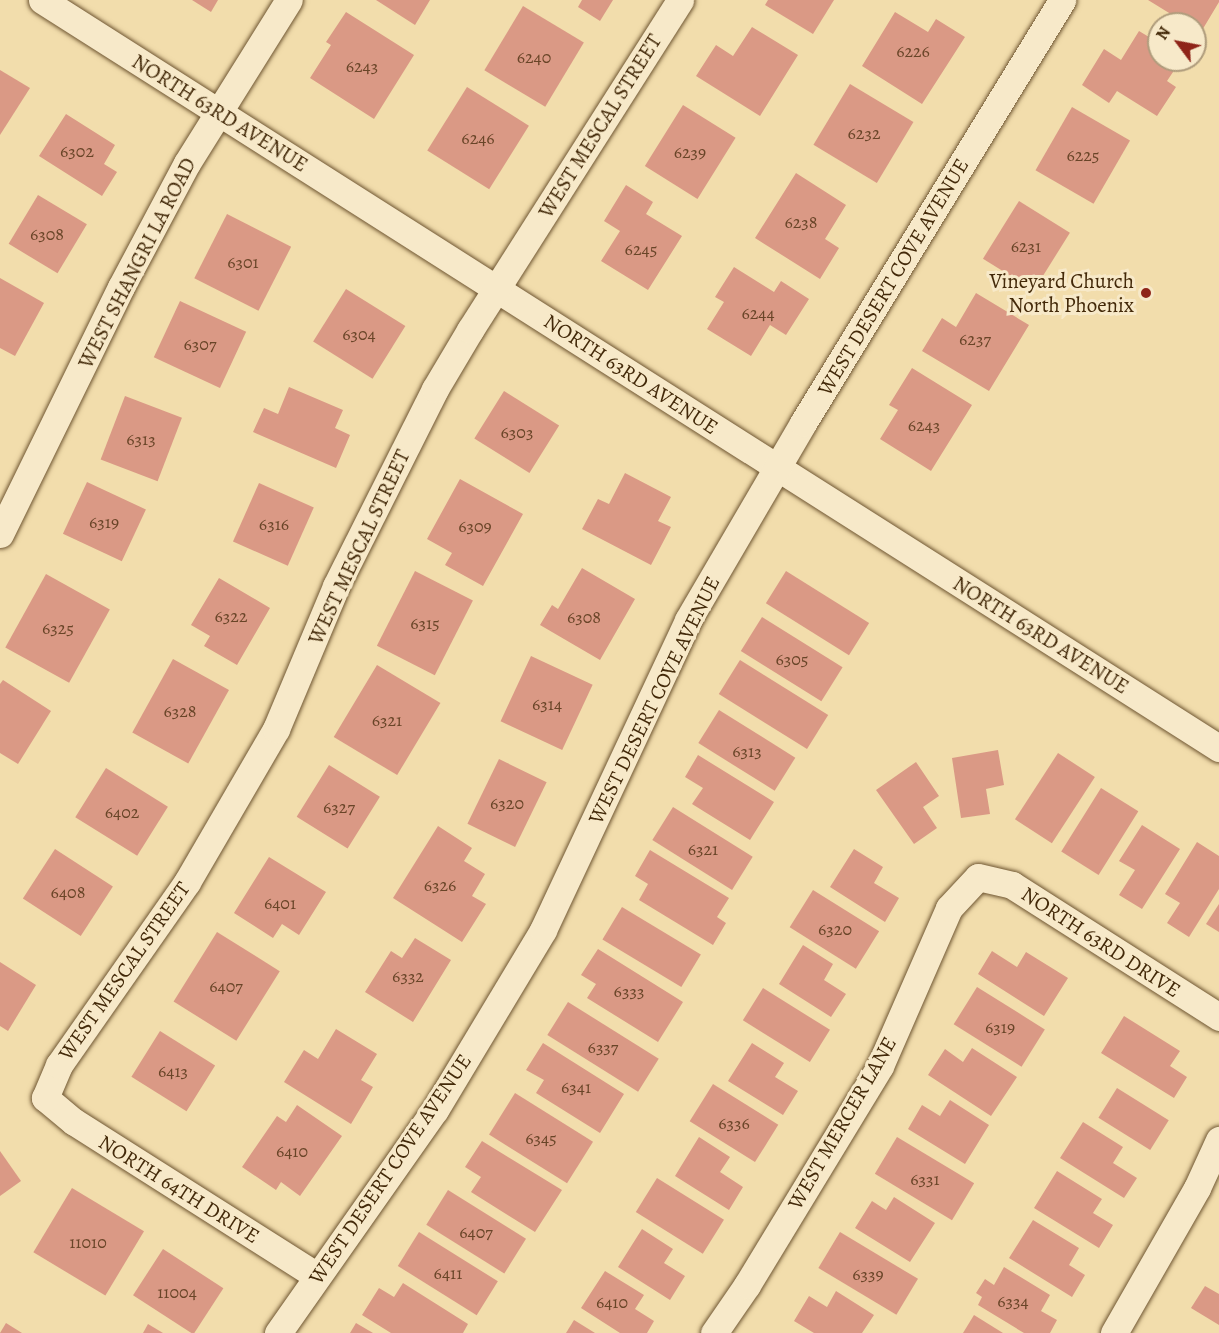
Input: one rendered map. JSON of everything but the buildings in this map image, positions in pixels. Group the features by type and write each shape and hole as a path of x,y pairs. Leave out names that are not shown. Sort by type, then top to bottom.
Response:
{"street":[{"name":"NORTH 63RD AVENUE","path":"42,0 1219,748"},
{"name":"WEST SHANGRI LA ROAD","path":"0,534 121,286 186,163 290,0"},
{"name":"WEST MESCAL STREET","path":"45,1098 59,1065 187,882 276,729 336,586 430,400 497,288 680,0"},
{"name":"WEST DESERT COVE AVENUE","path":"278,1333 435,1110 543,930 688,620 777,467 1062,0"},
{"name":"NORTH 63RD DRIVE","path":"978,877 1012,885 1219,1017"},
{"name":"WEST MERCER LANE","path":"714,1333 747,1285 880,1066 949,908 978,877"},
{"name":"NORTH 64TH DRIVE","path":"45,1098 74,1122 316,1276"},
{"path":"1114,1333 1197,1188 1219,1140"}],"place":[{"name":"Vineyard Church North Phoenix","path":"1146,293"}]}
